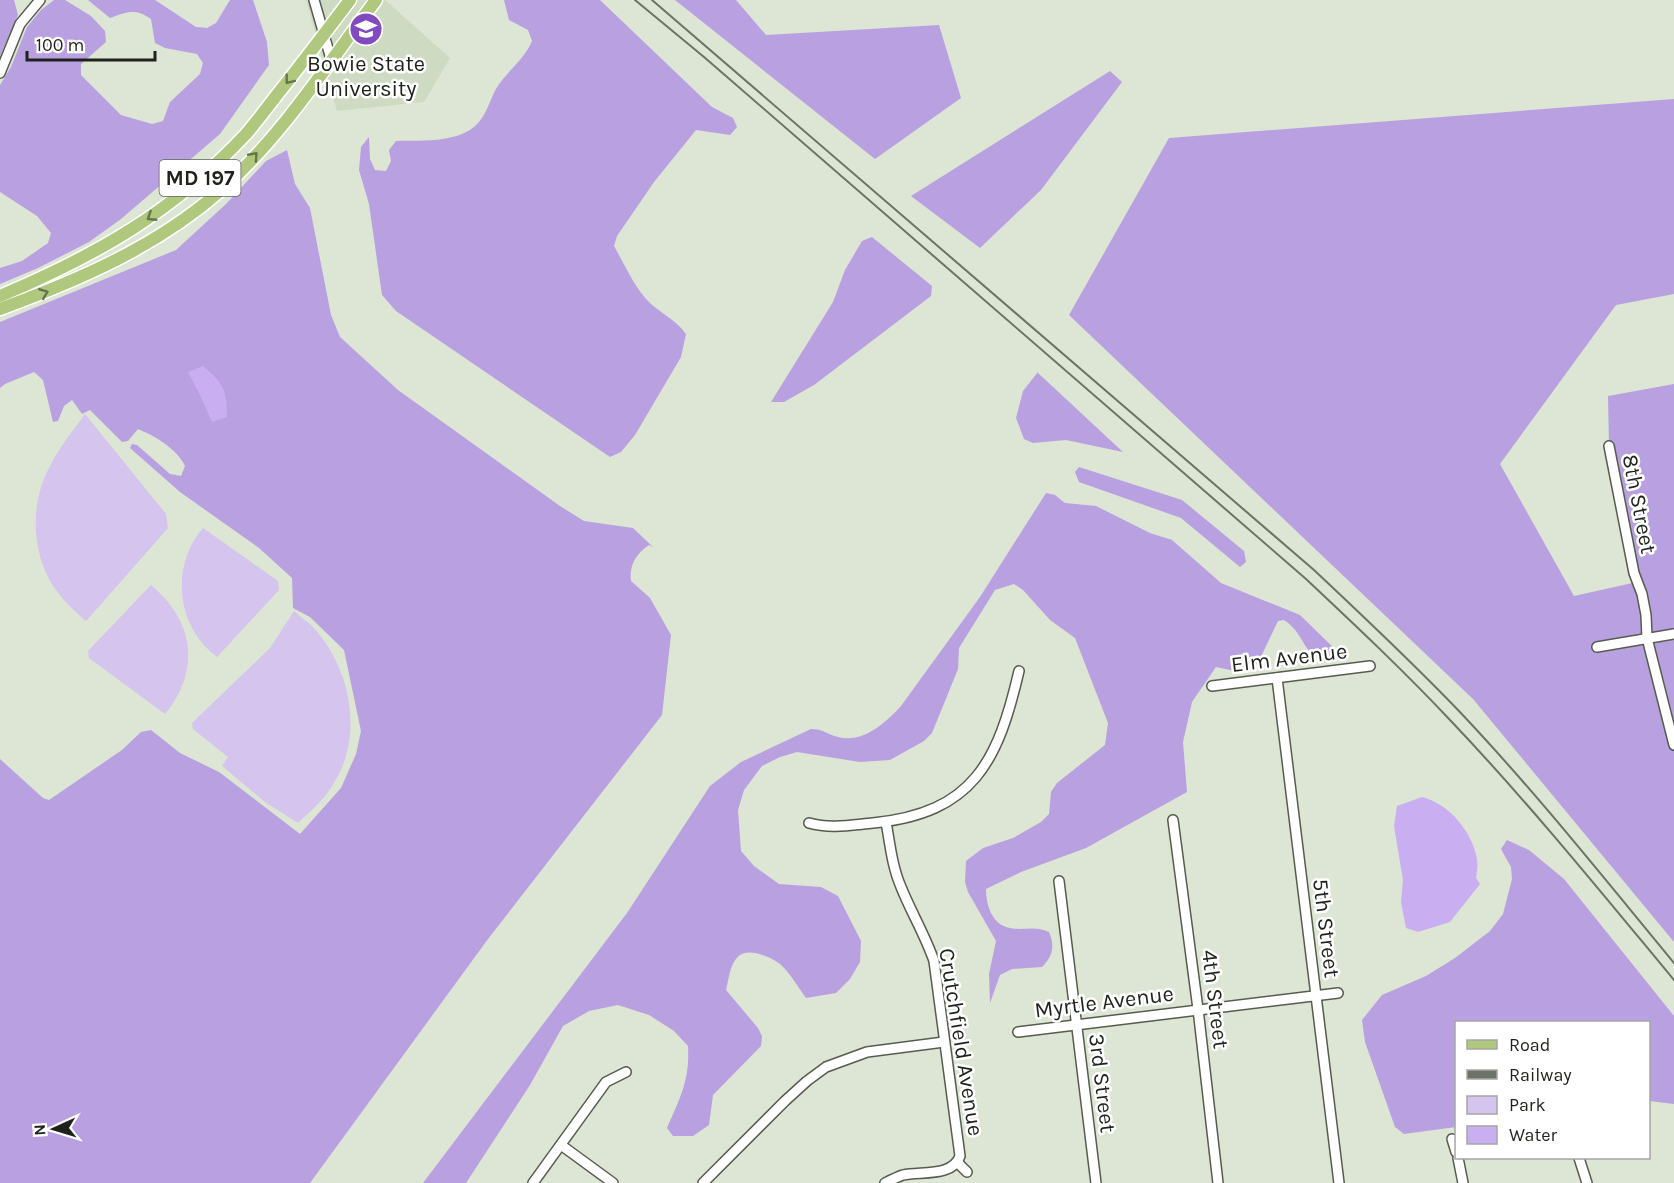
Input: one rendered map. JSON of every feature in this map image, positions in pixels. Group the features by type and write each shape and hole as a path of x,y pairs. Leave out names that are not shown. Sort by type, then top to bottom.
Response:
{"main road":[{"name":"MD 197","path":"0,296 55,273 109,244 166,207 221,159 248,131 350,0"},
{"name":"MD 197","path":"0,309 52,290 117,261 157,238 220,191 248,163 301,100 376,0"}],"street":[{"path":"0,73 20,24 40,0"},
{"path":"314,0 331,59"},
{"name":"8th Street","path":"1609,446 1634,573 1642,594 1647,638 1674,745"},
{"path":"1598,647 1674,634"},
{"name":"Elm Avenue","path":"1212,686 1370,666"},
{"path":"809,823 825,828 886,822 933,809 954,797 973,781 996,749 1013,698 1019,671"},
{"name":"5th Street","path":"1277,678 1339,1183"},
{"name":"4th Street","path":"1173,820 1218,1183"},
{"name":"Crutchfield Avenue","path":"885,1183 904,1175 941,1170 958,1163 960,1156 934,961 927,939 900,886 893,866 886,822"},
{"name":"3rd Street","path":"1059,881 1096,1183"},
{"name":"Myrtle Avenue","path":"1018,1032 1338,993"},
{"path":"703,1183 785,1101 826,1067 867,1052 944,1042"},
{"path":"533,1183 606,1082 626,1072"},
{"path":"1452,1139 1455,1149"},
{"path":"561,1145 613,1183"},
{"path":"1458,1159 1463,1183"},
{"path":"1579,1159 1587,1183"},
{"path":"958,1163 967,1172"}],"shaded area":[{"path":"0,0 14,0 18,15 0,56"},
{"path":"54,0 65,0 91,16 105,31 106,42 81,64 81,75 121,115 152,124 163,121 170,102 200,74 203,63 197,54 165,48 155,43 151,19 135,12 110,18 88,0 155,0 196,27 207,28 216,23 230,0 253,0 267,42 269,65 220,134 121,219 89,242 0,284 0,268 22,261 48,243 51,233 37,216 0,192 0,85 11,67 27,27 41,10"},
{"name":"Bowie State University","path":"306,0 385,0 450,58 424,102 337,111"},
{"path":"504,0 600,0 712,107 733,118 737,127 730,135 696,130 654,182 617,236 614,246 639,290 650,303 686,334 681,357 635,435 621,452 610,457 396,311 382,295 369,204 359,170 361,147 369,137 370,159 375,170 386,171 391,161 389,150 396,141 443,139 475,126 484,115 496,89 525,54 532,41 528,30 509,20"},
{"path":"675,0 736,0 766,35 939,25 961,98 875,159"},
{"path":"1110,71 1122,82 1041,190 980,248 911,196"},
{"path":"1674,99 1674,294 1616,305 1500,464 1574,596 1637,582 1609,446 1608,396 1674,384 1674,942 1473,699 1069,315 1169,138"},
{"path":"287,150 295,184 310,208 331,315 340,337 398,390 560,506 584,521 633,528 653,547 649,545 637,556 632,565 631,581 650,598 671,635 662,715 488,939 310,1183 0,1183 0,759 43,798 49,800 122,750 141,732 151,730 180,753 219,772 300,834 341,788 356,754 361,731 344,650 310,617 293,608 292,578 259,548 180,492 130,448 132,444 137,445 170,474 181,476 185,466 177,454 158,439 138,429 128,441 122,442 90,410 82,414 72,400 64,406 58,421 53,422 43,380 34,372 0,388 0,322 176,250 226,204 266,161"},
{"path":"872,237 932,286 931,296 814,385 784,402 771,402 833,302 845,270 862,241"},
{"path":"1038,372 1123,452 1066,440 1033,443 1024,439 1016,418 1023,391"},
{"path":"1079,467 1182,500 1244,551 1246,562 1240,567 1181,518 1079,482 1075,472"},
{"path":"1046,493 1055,495 1065,503 1096,506 1150,533 1172,540 1221,583 1300,615 1343,657 1318,656 1306,647 1298,634 1284,620 1278,621 1258,663 1239,672 1216,667 1192,702 1183,742 1187,792 1086,848 1021,872 986,889 987,901 994,919 1010,928 1039,929 1049,932 1052,942 1051,955 1042,967 1012,969 1000,975 990,1003 989,974 996,941 968,892 965,882 966,861 983,848 1013,838 1041,822 1049,814 1051,792 1057,783 1105,745 1108,723 1075,638 1050,620 1023,590 1014,584 995,590 959,648 958,669 932,733 924,741 890,760 860,762 797,752 762,766 744,790 738,810 741,851 754,866 779,884 821,887 838,896 861,941 860,962 850,979 836,993 806,998 776,961 749,952 737,958 730,971 726,990 758,1028 762,1036 761,1046 713,1095 709,1125 693,1136 673,1136 667,1128 686,1079 688,1046 674,1031 649,1015 618,1005 589,1011 563,1026 530,1085 466,1183 423,1183 627,913 710,786 741,762 811,729 838,737 856,737 873,730 888,719 901,706 980,597"},
{"path":"1507,840 1529,850 1564,879 1674,1016 1674,1104 1650,1101 1650,1021 1455,1021 1455,1127 1404,1134 1395,1127 1365,1042 1362,1020 1382,995 1426,976 1455,958 1490,931 1503,914 1512,879 1511,867 1501,849"}],"green space":[{"path":"85,414 166,514 168,528 86,621 61,596 46,573 37,543 36,528 39,497 49,468"},
{"path":"203,528 278,581 279,590 217,657 203,644 193,630 182,596 182,578 186,560 192,543"},
{"path":"151,585 176,614 184,630 188,646 188,663 184,680 165,714 89,658 88,651"},
{"path":"294,611 312,626 336,660 349,700 350,721 349,742 344,762 335,781 323,798 298,823 265,802 222,766 228,757 193,729 192,723 270,648"}],"water":[{"path":"203,366 220,383 226,400 227,417 212,422 188,372"},
{"path":"1422,797 1450,812 1465,829 1474,849 1477,861 1476,878 1480,884 1450,922 1418,932 1406,928 1401,902 1403,880 1394,826 1397,806"}],"railway":[{"path":"635,0 704,57 1306,579 1415,684 1479,751 1564,848 1674,980"},
{"path":"652,0 1314,570 1423,674 1486,740 1568,834 1674,963"}],"place":[{"name":"Bowie State University","path":"366,29"}]}
